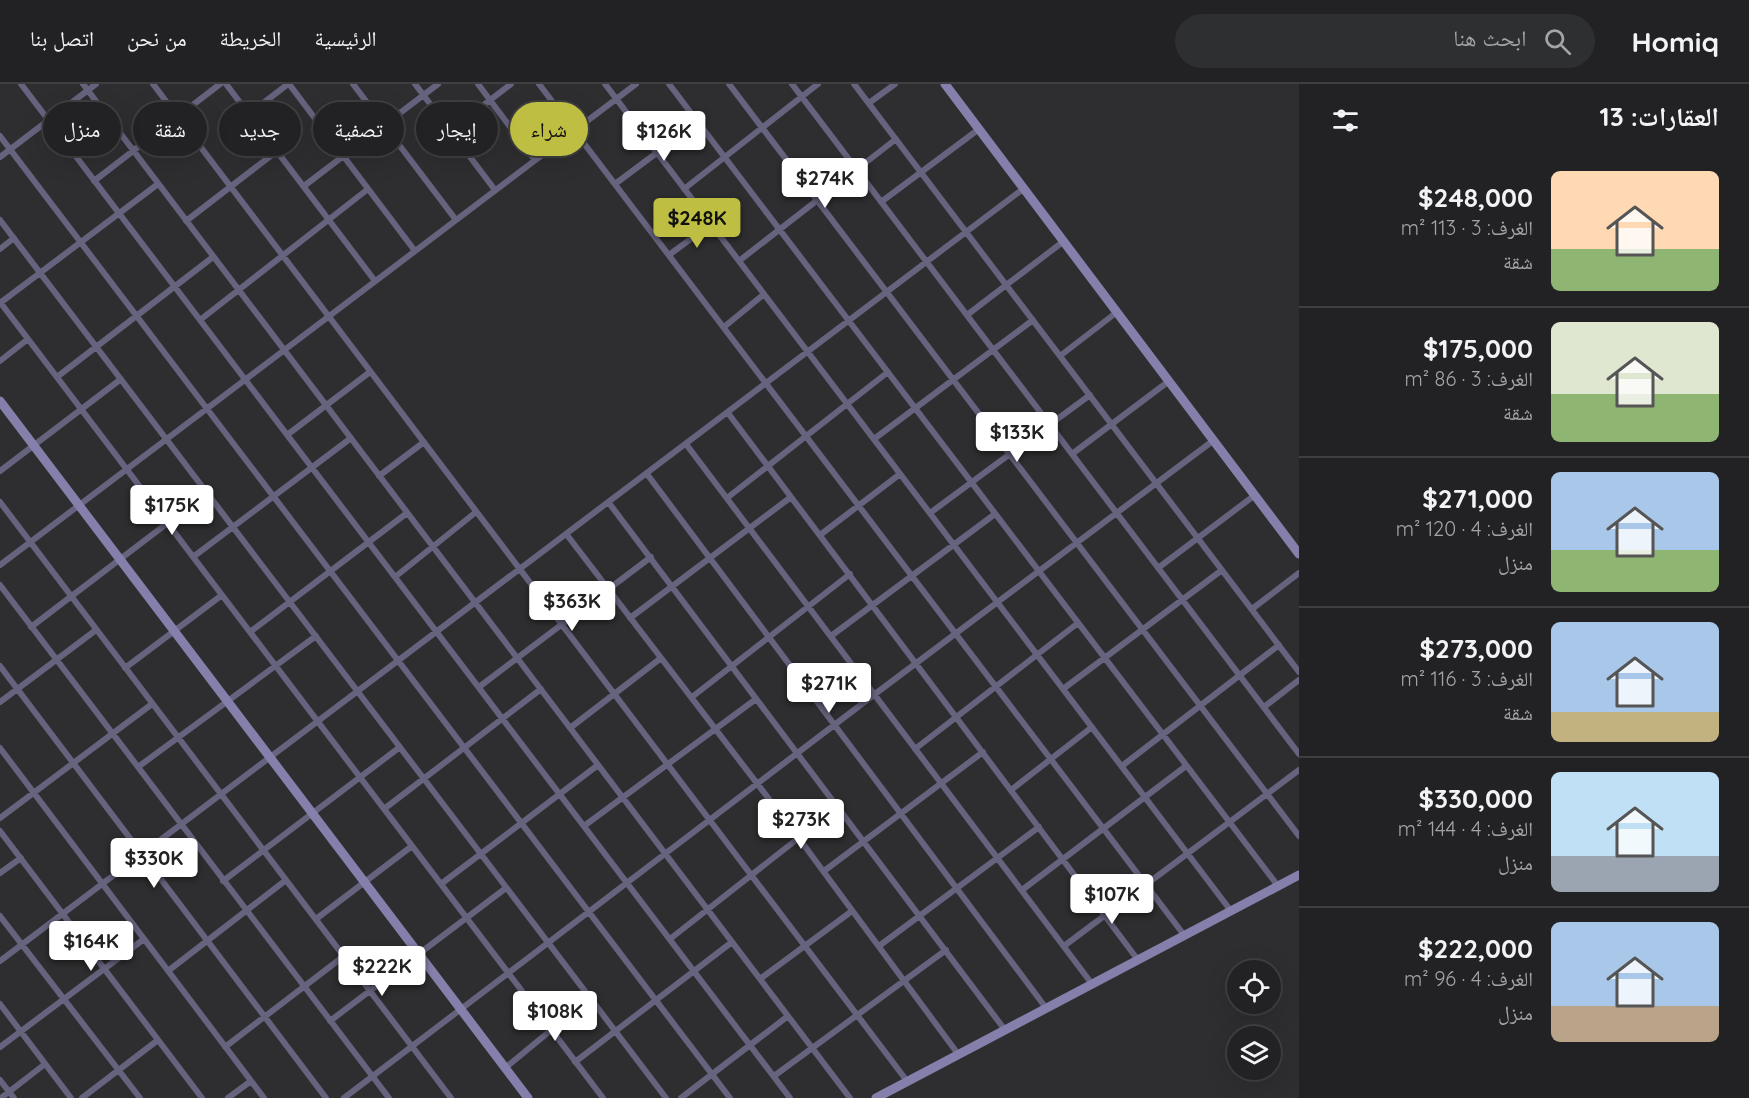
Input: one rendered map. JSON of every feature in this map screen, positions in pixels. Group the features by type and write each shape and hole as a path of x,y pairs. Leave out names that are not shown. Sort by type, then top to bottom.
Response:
{"street":[{"path":"21,84 43,113"},
{"path":"83,84 133,150"},
{"path":"71,102 96,84"},
{"path":"153,84 166,102"},
{"path":"196,102 220,84"},
{"path":"226,84 240,102"},
{"path":"265,102 288,84 313,117"},
{"path":"353,84 366,102"},
{"path":"415,84 428,102"},
{"path":"404,110 438,84"},
{"path":"478,84 535,160"},
{"path":"487,102 511,84"},
{"path":"539,84 553,102"},
{"path":"605,84 1231,910"},
{"path":"588,120 636,84"},
{"path":"669,84 1278,886"},
{"path":"729,84 1299,836"},
{"path":"792,84 1299,754"},
{"path":"684,189 818,84"},
{"path":"854,84 1299,672"},
{"path":"869,103 896,84"},
{"path":"945,84 1299,554"},
{"path":"615,184 698,122"},
{"path":"0,157 43,124"},
{"path":"881,202 979,129"},
{"path":"0,136 730,1098"},
{"path":"739,261 896,139"},
{"path":"588,148 1184,935"},
{"path":"94,181 133,152"},
{"path":"404,152 456,220"},
{"path":"207,155 907,1081"},
{"path":"75,156 790,1098"},
{"path":"138,156 850,1098"},
{"path":"186,221 271,156"},
{"path":"281,156 375,281"},
{"path":"303,186 343,156 414,251"},
{"path":"469,156 495,190"},
{"path":"0,565 540,156"},
{"path":"158,184 0,302 603,1098"},
{"path":"200,320 368,189"},
{"path":"0,961 1023,189"},
{"path":"0,220 666,1098"},
{"path":"669,255 711,224"},
{"path":"0,249 14,238"},
{"path":"966,315 1064,241"},
{"path":"57,377 213,257"},
{"path":"724,327 764,294"},
{"path":"1060,356 1117,312"},
{"path":"874,440 1033,320"},
{"path":"0,362 28,339"},
{"path":"287,435 327,407 370,372"},
{"path":"727,498 888,372"},
{"path":"0,471 121,379"},
{"path":"1072,454 1169,381"},
{"path":"930,513 1049,423 1090,395"},
{"path":"0,401 528,1098"},
{"path":"728,413 1138,960"},
{"path":"193,556 351,438"},
{"path":"344,1098 628,884 796,753 1214,440"},
{"path":"380,476 424,442"},
{"path":"686,444 807,608 875,694 1092,984"},
{"path":"647,474 769,634 1046,1008"},
{"path":"820,535 900,474"},
{"path":"31,627 207,493"},
{"path":"1158,568 1254,495"},
{"path":"630,618 791,497"},
{"path":"0,502 451,1098"},
{"path":"609,503 1005,1030"},
{"path":"395,577 476,512"},
{"path":"250,632 407,513"},
{"path":"831,636 995,514"},
{"path":"567,535 824,871 958,1054"},
{"path":"479,687 651,557"},
{"path":"1063,688 1222,570"},
{"path":"1252,609 1299,573"},
{"path":"692,697 769,634 850,574"},
{"path":"0,585 389,1098"},
{"path":"125,668 222,595"},
{"path":"915,748 1078,623"},
{"path":"0,702 96,630"},
{"path":"138,767 316,636"},
{"path":"1122,766 1279,645"},
{"path":"570,728 661,658"},
{"path":"0,666 326,1098"},
{"path":"1264,707 1299,680"},
{"path":"384,809 541,689"},
{"path":"584,826 756,699"},
{"path":"0,818 152,704"},
{"path":"1011,790 1092,727"},
{"path":"223,881 400,747"},
{"path":"0,748 264,1098"},
{"path":"824,871 983,752"},
{"path":"441,884 598,765"},
{"path":"1022,890 1186,766"},
{"path":"1064,946 1299,770"},
{"path":"670,939 750,873 838,807"},
{"path":"879,946 1039,827"},
{"path":"0,831 202,1098"},
{"path":"316,920 412,846"},
{"path":"0,873 21,858"},
{"path":"876,1098 1299,874"},
{"path":"168,971 286,879"},
{"path":"330,1021 506,888"},
{"path":"760,979 852,910"},
{"path":"0,916 140,1098"},
{"path":"0,1047 144,939"},
{"path":"575,1062 732,942"},
{"path":"774,1076 946,950"},
{"path":"225,1047 344,956"},
{"path":"505,1068 590,998"},
{"path":"0,1004 71,1098"},
{"path":"681,1098 788,1016"},
{"path":"82,1098 158,1040"},
{"path":"1,1098 11,1095 45,1064"},
{"path":"0,1080 11,1095"},
{"path":"228,1098 251,1081"}]}
